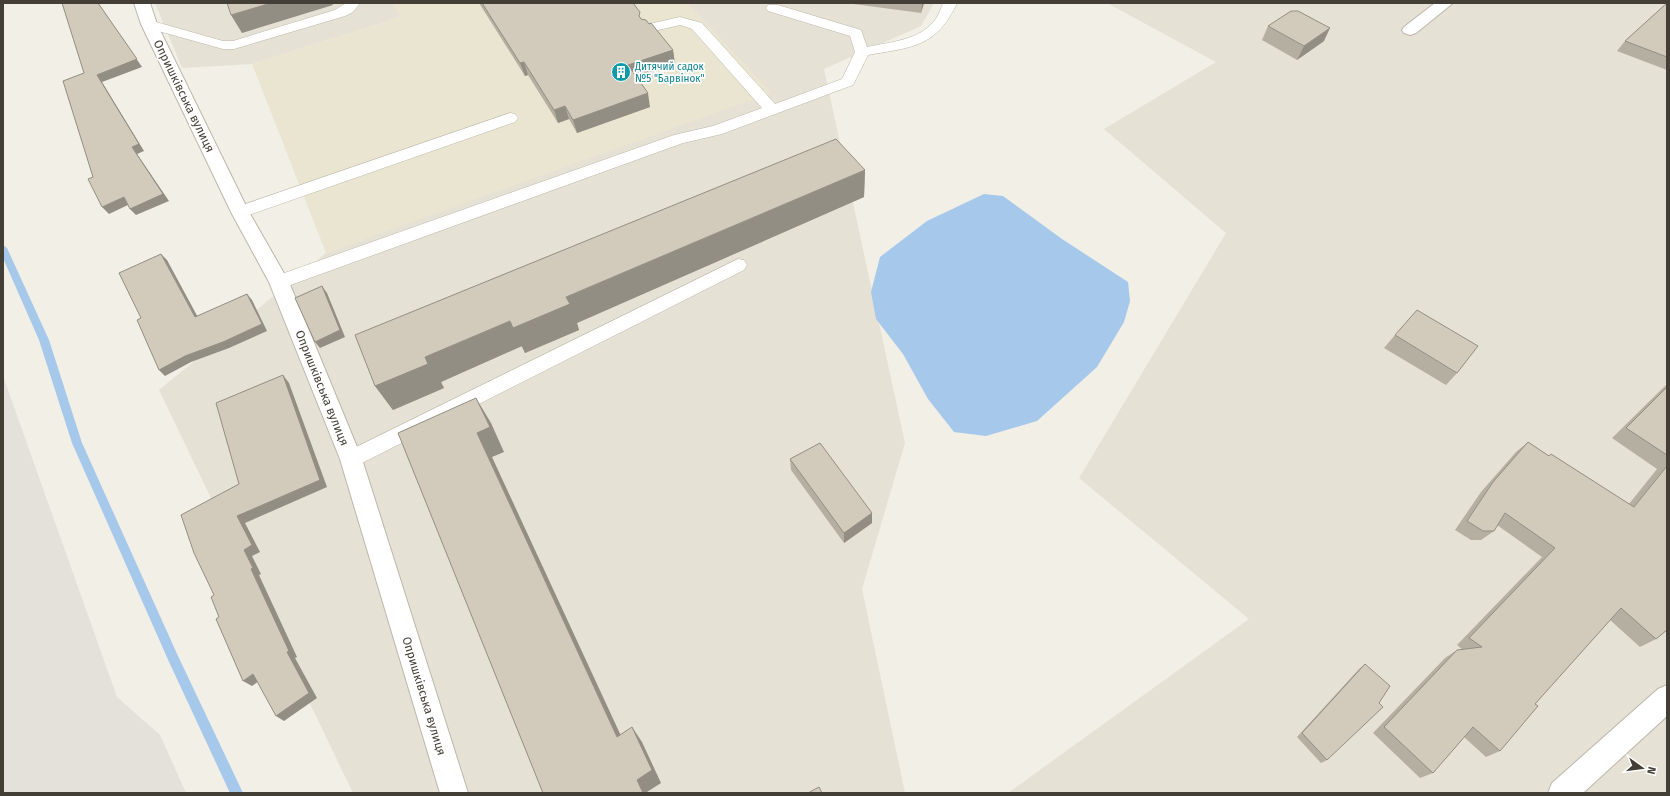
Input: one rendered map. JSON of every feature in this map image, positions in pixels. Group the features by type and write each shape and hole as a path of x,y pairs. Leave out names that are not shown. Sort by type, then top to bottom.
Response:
{"street":[{"name":"Опришківська вулиця","path":"142,3 149,24 240,212 279,282 351,459 454,793"},
{"path":"1410,30 1445,3"},
{"path":"1562,793 1667,698"}],"lane":[{"path":"149,24 222,44 234,45 340,13 348,9 353,3"},
{"path":"862,52 918,39 932,31 941,22 950,3"},
{"path":"279,282 679,139 717,130 848,82 862,52 856,33 773,8"},
{"path":"650,28 683,21 691,22 697,26 772,110"},
{"path":"240,212 510,118"},
{"path":"351,459 738,265"}],"shaded area":[{"path":"155,3 393,3 401,17 252,64 182,68"},
{"path":"393,3 687,3 771,93 326,253 252,64 401,17"},
{"path":"687,3 934,3 921,26 824,69 905,443 862,589 905,793 353,793 159,390 326,253 768,90"},
{"path":"1107,3 1667,3 1667,793 1008,793 1249,619 1079,478 1226,233 1104,129 1216,62"},
{"path":"3,376 117,697 160,735 186,793 3,793"}],"water":[{"path":"984,194 1003,196 1062,239 1128,282 1130,301 1124,322 1097,367 1037,421 986,436 954,432 928,399 903,354 876,319 871,292 880,257 927,221"}],"building":[{"path":"62,3 98,3 137,59 97,75 139,144 132,147 163,194 130,209 124,197 102,207 88,179 93,177 63,81 84,73"},
{"path":"227,3 271,3 231,15"},
{"path":"482,3 633,3 640,12 639,16 641,19 646,20 649,24 651,23 673,50 628,65 648,93 573,120 565,106 554,110 524,62 520,63"},
{"path":"1667,3 1667,57 1625,41"},
{"path":"1291,11 1298,11 1330,28 1304,46 1268,26"},
{"path":"836,139 865,170 566,297 570,304 513,328 510,321 425,357 428,364 375,386 355,335"},
{"path":"161,254 195,317 247,294 262,324 223,342 185,356 159,370 137,320 141,318 119,273"},
{"path":"322,286 340,330 315,342 295,298"},
{"path":"1417,310 1478,346 1457,373 1395,335"},
{"path":"283,375 320,480 237,516 252,545 244,550 253,568 251,569 289,651 287,652 309,693 276,716 253,674 243,681 216,619 219,617 211,597 214,595 194,553 181,515 239,484 216,403"},
{"path":"1667,387 1667,455 1626,428"},
{"path":"476,398 490,427 477,433 617,737 632,727 652,770 637,780 643,793 543,793 398,433"},
{"path":"1528,442 1549,456 1551,454 1634,507 1667,466 1667,630 1656,639 1621,608 1535,704 1538,706 1500,751 1473,727 1433,773 1384,727 1457,650 1482,647 1469,638 1555,548 1505,513 1494,531 1483,531 1467,521 1493,482"},
{"path":"820,443 872,513 844,533 790,459"},
{"path":"1365,664 1390,686 1379,703 1383,707 1327,760 1302,733"},
{"path":"819,787 822,793 808,793"}],"waterway":[{"path":"3,248 44,340 77,443 174,660 237,793"}],"place":[{"name":"Дитячий садок №5 \"Барвінок\"","path":"621,72"}]}
